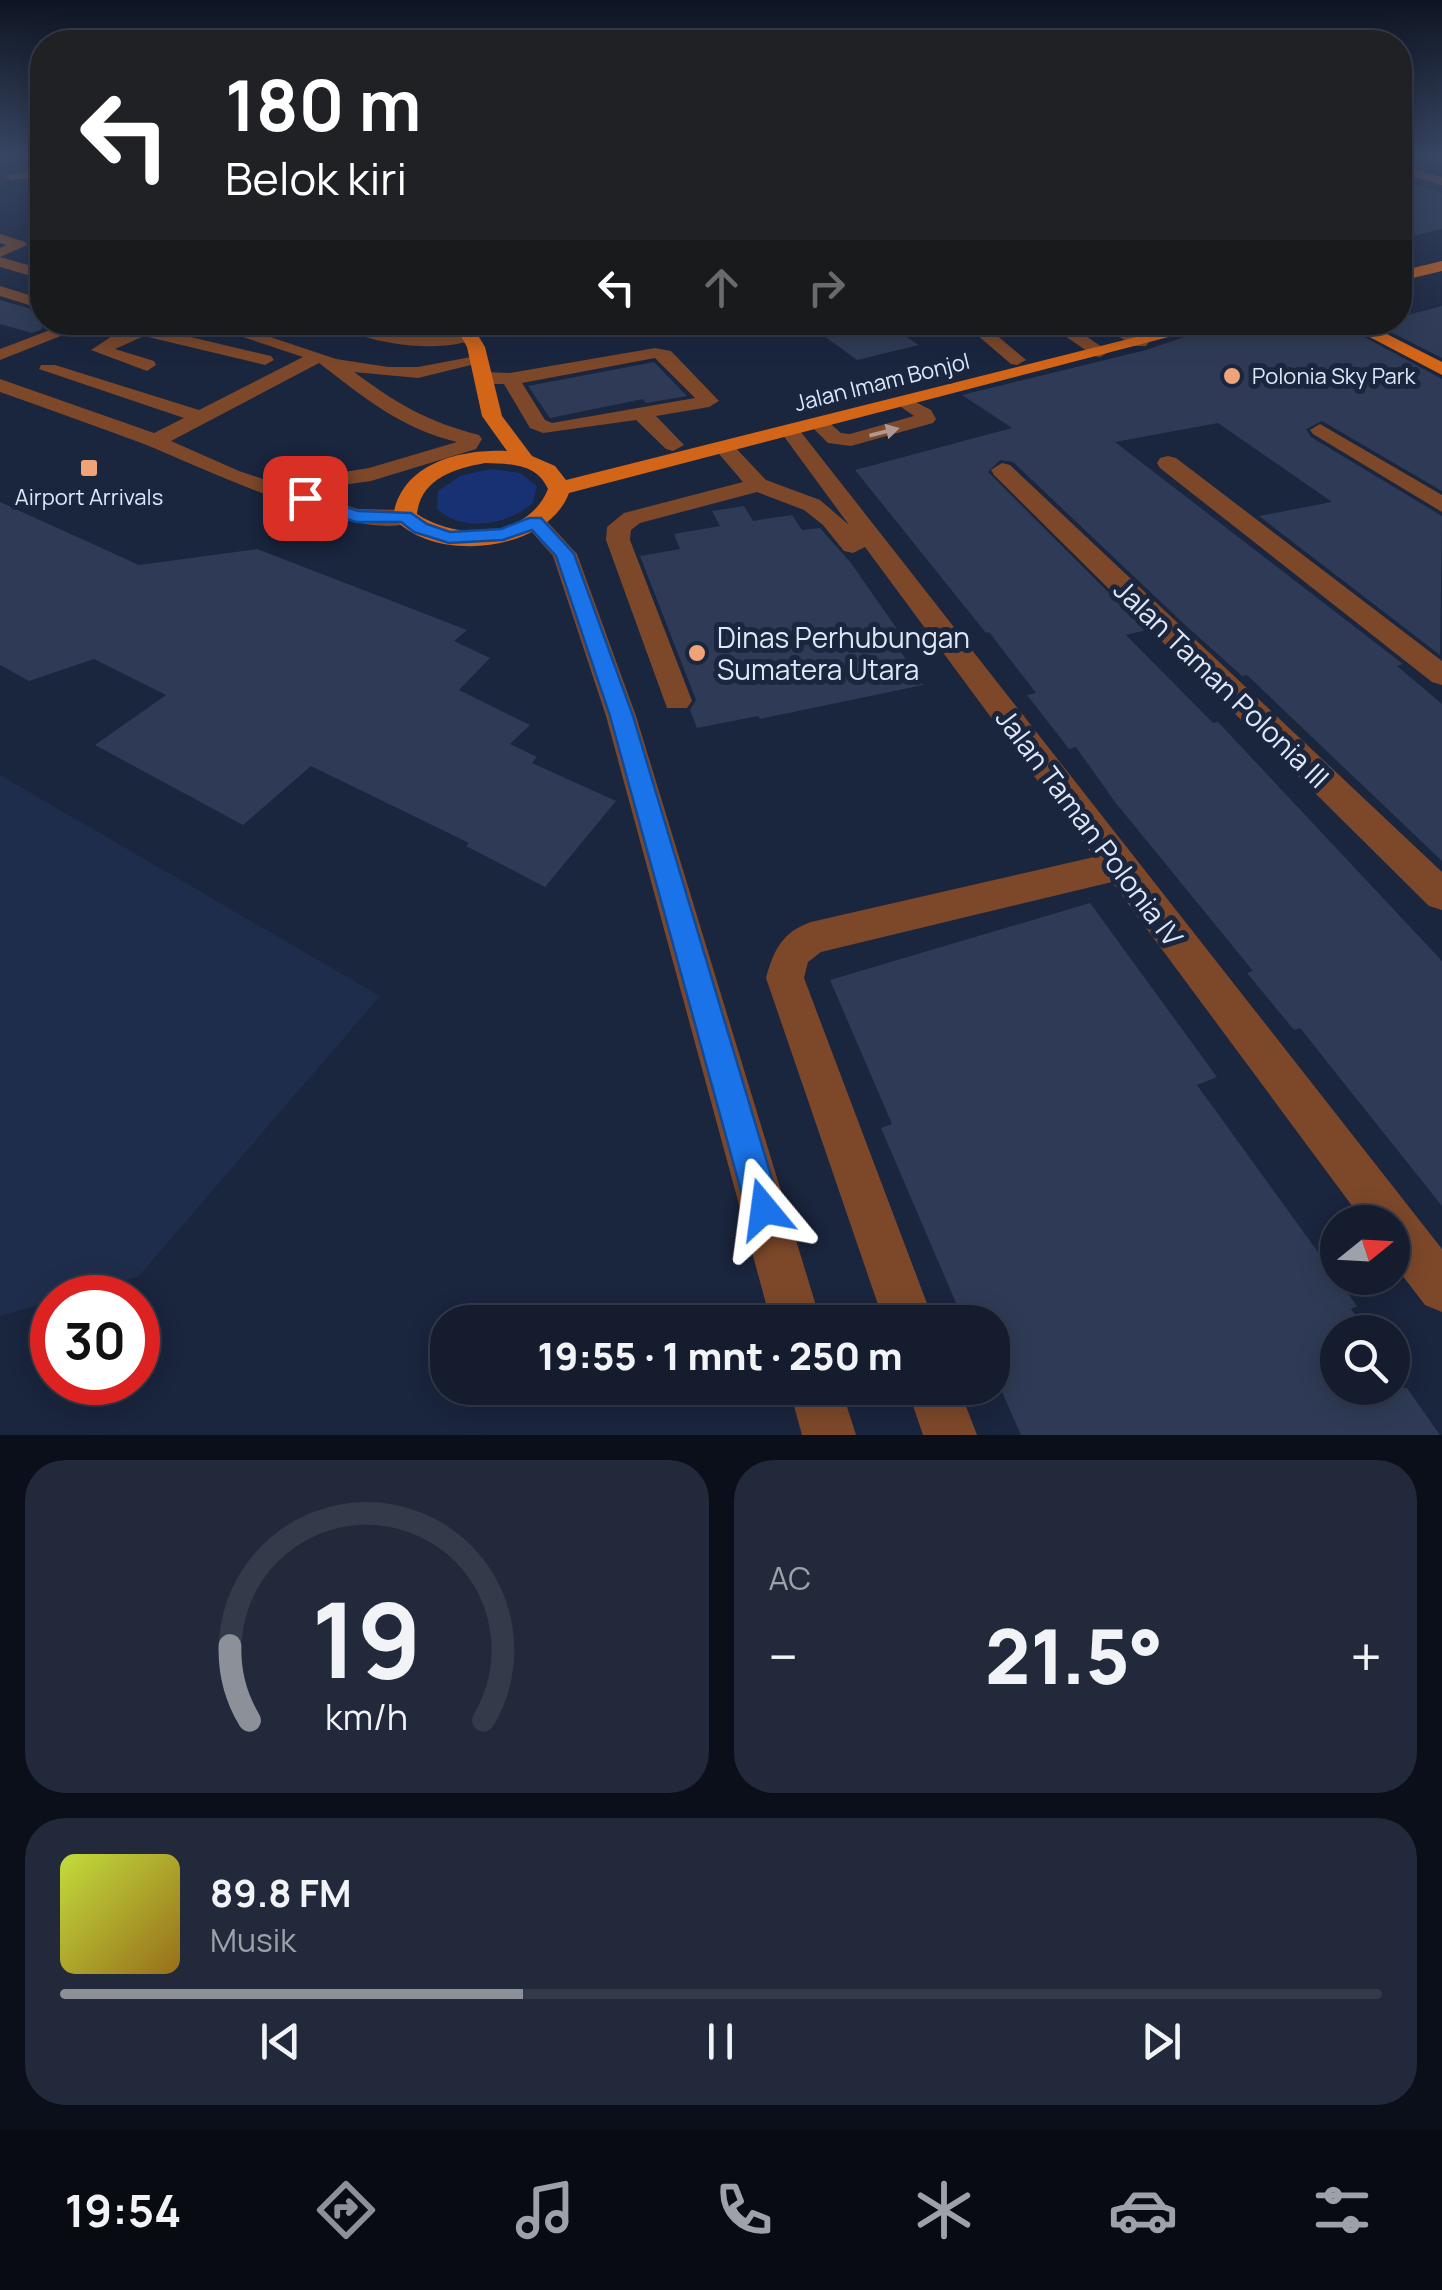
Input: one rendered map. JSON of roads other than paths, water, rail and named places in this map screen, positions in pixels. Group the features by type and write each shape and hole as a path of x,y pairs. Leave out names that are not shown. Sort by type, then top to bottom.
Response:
{"main road":[{"path":"1412,262 1442,255"},
{"path":"1412,273 1442,266"},
{"path":"463,335 474,426 467,448 410,490 405,517 434,534 466,539 503,535 535,522 554,506 555,482 524,460 492,416 483,378 465,335"},
{"name":"Jalan Imam Bonjol","path":"1132,338 1139,335"},
{"name":"Jalan Imam Bonjol","path":"555,482 673,445 874,402 1148,335"},
{"path":"1375,335 1442,369"},
{"path":"1395,335 1442,358"},
{"name":"Jalan Imam Bonjol","path":"555,482 725,448 818,424 874,402 904,402 1017,360 1093,348"},
{"path":"467,448 524,460"}],"street":[{"path":"0,238 20,245 0,253"},
{"path":"0,262 30,271"},
{"path":"0,292 30,301"},
{"path":"0,355 54,335"},
{"path":"126,335 100,350 148,364"},
{"path":"161,335 298,368"},
{"path":"249,335 321,357 403,375 442,370 464,361"},
{"path":"372,335 399,342 433,335"},
{"path":"986,335 1017,360"},
{"path":"1073,335 1093,348"},
{"path":"1127,335 1132,338"},
{"path":"0,338 22,347"},
{"path":"483,378 510,379 655,353 666,356 709,400 564,428 543,427 537,424 510,379"},
{"path":"155,441 321,357"},
{"path":"321,357 390,407 467,448"},
{"path":"48,368 201,417"},
{"path":"0,385 155,441 231,476 356,516 405,517"},
{"path":"72,411 118,391"},
{"path":"818,424 835,439 851,440 926,419 904,402"},
{"path":"642,414 673,445"},
{"name":"Jalan Taman Polonia IV","path":"790,430 1378,1205"},
{"path":"1320,430 1442,504"},
{"path":"271,487 361,476 467,448"},
{"path":"725,448 758,485 830,515 890,596"},
{"path":"1168,464 1442,675"},
{"name":"Jalan Taman Polonia III","path":"1002,470 1441,893"},
{"path":"677,701 618,540 619,527 632,518 758,485"},
{"path":"535,522 565,554 621,716 791,1305"},
{"path":"903,1305 785,978 792,953 811,938 1118,866"},
{"name":"Jalan Taman Polonia IV","path":"1410,1246 1442,1288"},
{"path":"820,1405 829,1435"},
{"path":"939,1405 950,1435"}],"place":[{"name":"Polonia Sky Park","path":"1232,376"},
{"name":"Airport Arrivals","path":"89,468"},
{"name":"Dinas Perhubungan Sumatera Utara","path":"697,653"}]}
